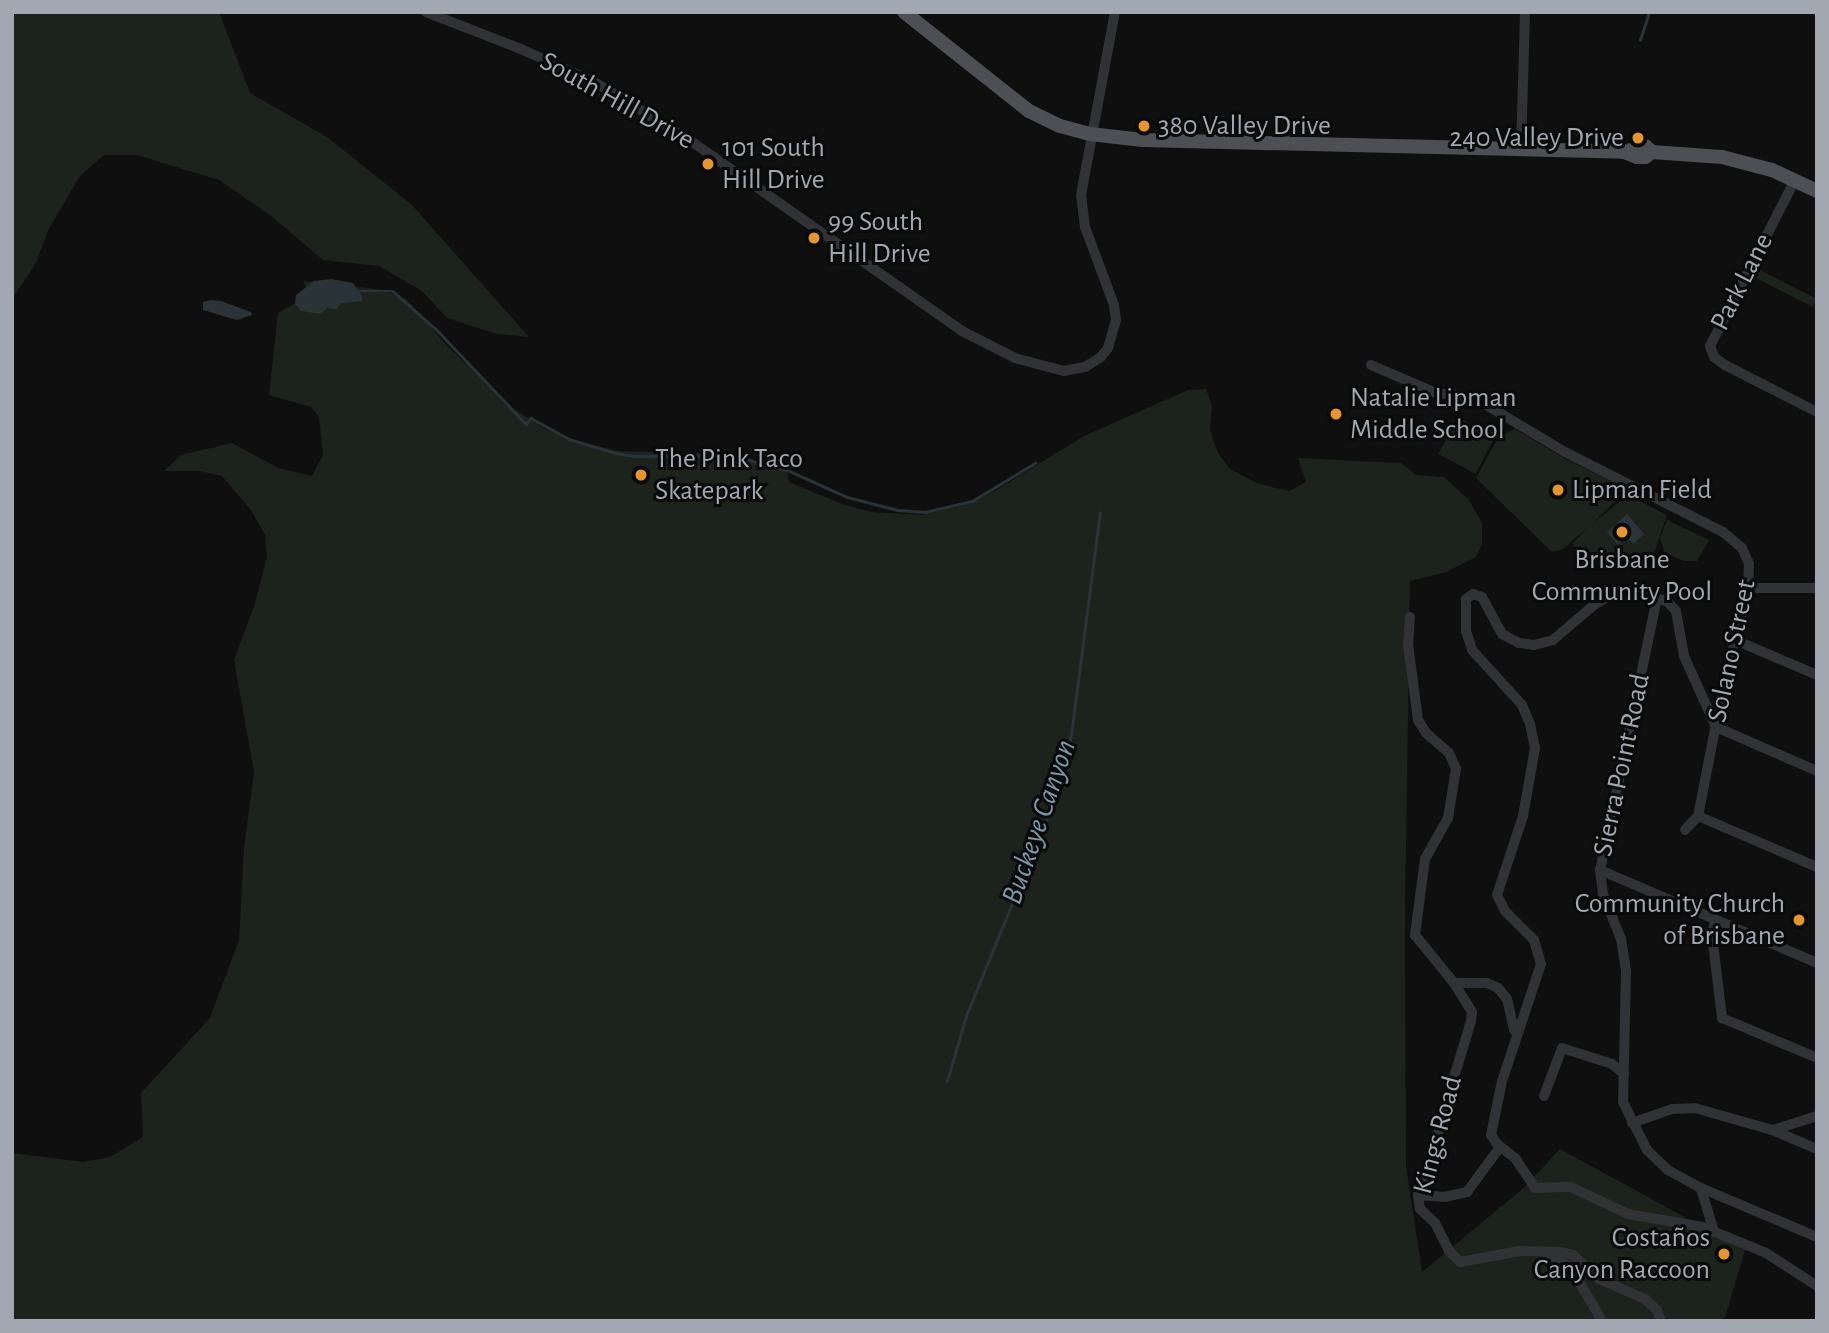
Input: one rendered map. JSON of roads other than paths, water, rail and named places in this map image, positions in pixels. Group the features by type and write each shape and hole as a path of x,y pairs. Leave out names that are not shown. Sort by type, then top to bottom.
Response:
{"main road":[{"path":"904,12 1029,111 1059,126 1090,134 1152,140 1624,152 1644,146 1652,152 1722,157 1763,167 1817,191"}],"street":[{"name":"South Hill Drive","path":"426,12 542,58 619,96 696,145 962,331 996,350 1053,370 1074,370 1101,358 1108,348 1116,320 1081,208 1082,182 1090,134"},
{"path":"1090,134 1115,12"},
{"path":"1521,149 1525,12"},
{"name":"Park Lane","path":"1795,180 1710,346 1714,357 1725,365 1817,412"},
{"name":"Solano Street","path":"1371,365 1436,393 1461,395 1483,403 1565,452 1629,481 1732,537 1742,548 1750,572 1721,698 1698,816"},
{"path":"1757,588 1817,588"},
{"path":"1817,771 1716,727 1684,656 1676,611 1657,598 1633,591 1609,596 1594,605 1553,640 1539,645 1504,637 1494,624 1482,597 1473,594 1466,599 1466,631 1472,650 1480,663 1517,697 1528,716 1534,739 1535,760 1515,847 1497,890 1502,908 1534,940 1540,960 1538,980 1492,1120 1491,1135 1515,1158 1535,1188 1571,1187 1628,1214 1690,1224 1714,1232 1766,1253 1817,1286"},
{"name":"Sierra Point Road","path":"1657,598 1600,870 1603,894 1624,955 1627,980 1623,1102 1632,1123 1655,1159 1701,1188 1817,1237"},
{"name":"Kings Road","path":"1410,617 1408,653 1418,720 1426,733 1449,753 1456,769 1448,818 1425,859 1414,931 1419,944 1454,983 1472,1012 1440,1124 1432,1163 1418,1195 1420,1209 1435,1223 1449,1251 1460,1262 1534,1251 1573,1255 1600,1279 1645,1299 1657,1310 1661,1321"},
{"path":"1735,640 1817,675"},
{"path":"1704,701 1711,702 1721,698"},
{"path":"1685,830 1698,816 1817,867"},
{"path":"1600,870 1817,963"},
{"path":"1715,920 1712,934 1722,1018 1817,1058"},
{"path":"1454,983 1487,984 1498,988 1507,999 1514,1030 1519,1032"},
{"path":"1544,1096 1562,1048 1612,1064 1624,1074"},
{"path":"1612,1064 1626,1055"},
{"path":"1632,1123 1672,1109 1695,1108 1772,1130 1817,1149"},
{"path":"1772,1130 1817,1116"},
{"path":"1418,1195 1444,1198 1467,1192 1500,1146"},
{"path":"1701,1188 1714,1232"},
{"path":"1534,1251 1570,1266 1602,1321"}],"waterway":[{"path":"1640,40 1649,12"},
{"path":"357,291 393,291 439,332 526,424 531,418 569,439 616,453 636,456 731,455 787,470 847,497 898,510 925,512 972,501 1035,463"},
{"name":"Buckeye Canyon","path":"947,1081 966,1016 1052,805 1071,735 1100,513"}],"place":[{"name":"380 Valley Drive","path":"1144,126"},
{"name":"240 Valley Drive","path":"1638,138"},
{"name":"101 South Hill Drive","path":"708,164"},
{"name":"99 South Hill Drive","path":"814,238"},
{"name":"Natalie Lipman Middle School","path":"1336,414"},
{"name":"The Pink Taco Skatepark","path":"641,475"},
{"name":"Lipman Field","path":"1558,490"},
{"name":"Brisbane Community Pool","path":"1622,532"},
{"name":"Community Church of Brisbane","path":"1799,920"},
{"name":"Costaños Canyon Raccoon","path":"1724,1254"}]}
